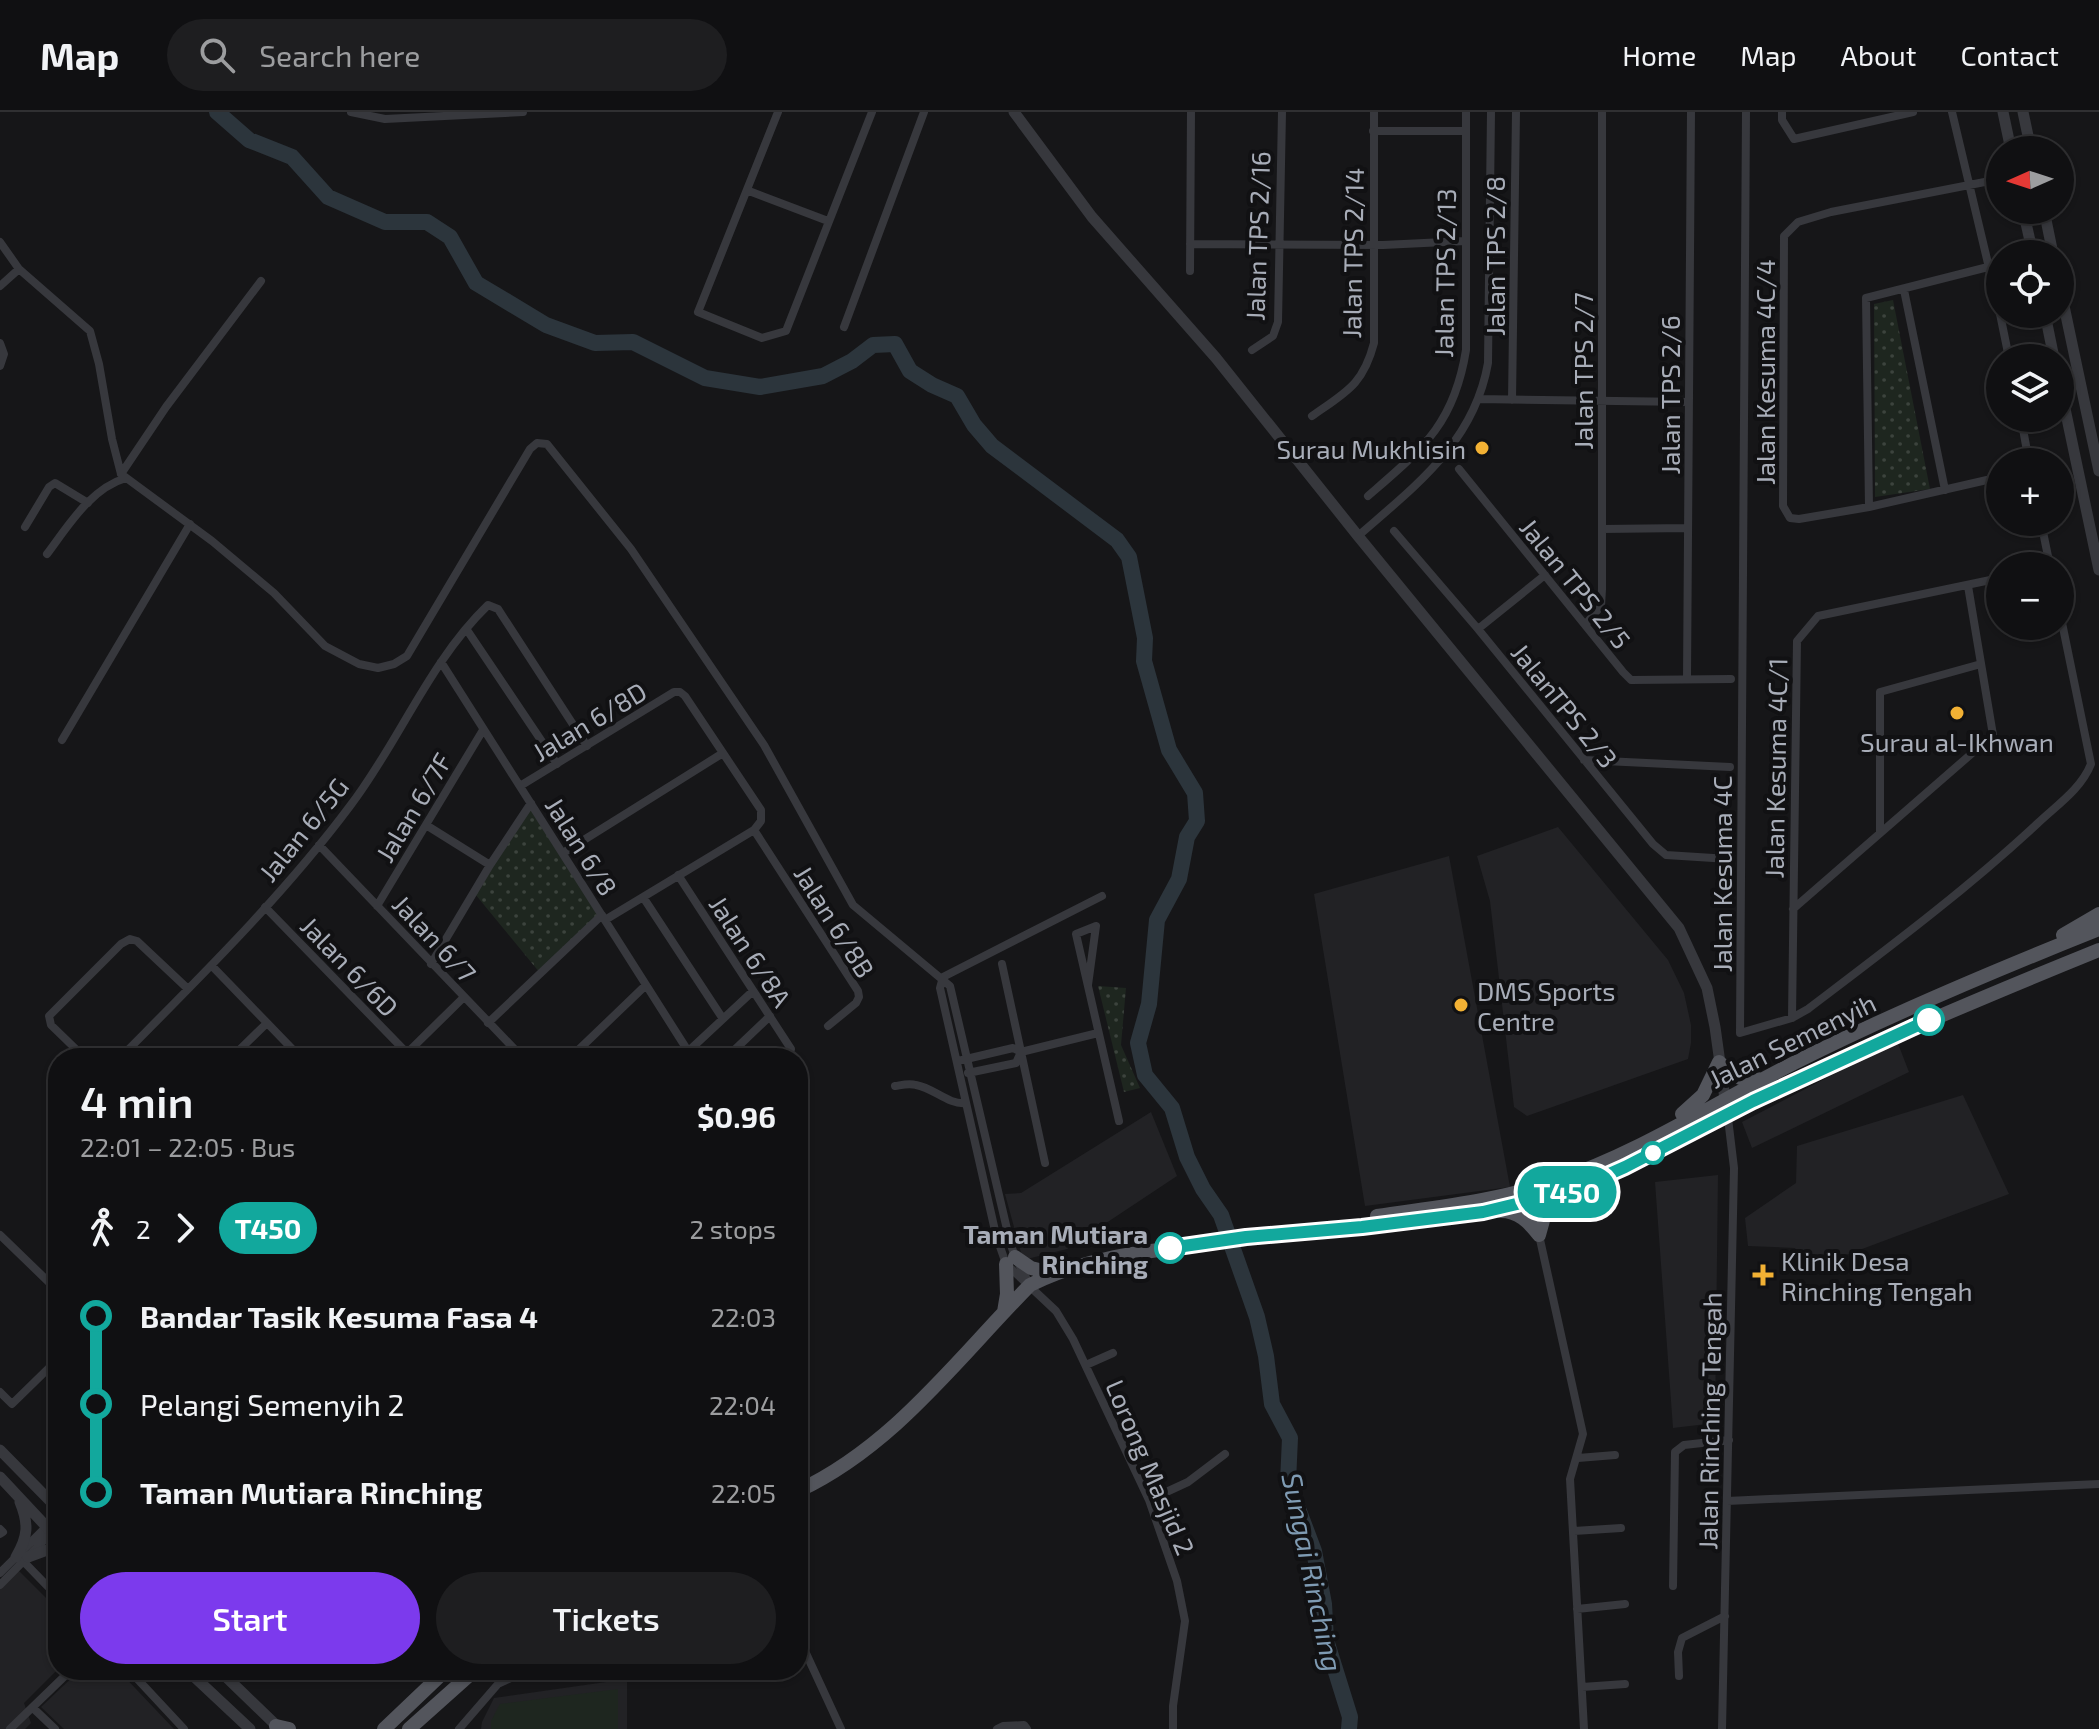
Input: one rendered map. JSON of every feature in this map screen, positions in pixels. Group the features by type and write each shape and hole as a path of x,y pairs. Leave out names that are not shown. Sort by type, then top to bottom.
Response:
{"main road":[{"path":"2017,962 2099,914"},
{"name":"Jalan Semenyih","path":"808,1486 862,1454 907,1416 1004,1312 1056,1274 1121,1255 1246,1237 1483,1212 1533,1195 1841,1040 2099,929"},
{"name":"Jalan Semenyih","path":"1294,1232 1507,1194 1571,1191 1849,1056 2099,950"},
{"path":"2015,984 2099,961"},
{"path":"1653,1137 1696,1103 1719,1062 1734,1077 1742,1080 1763,1079"},
{"path":"1539,1235 1544,1217 1571,1191"},
{"path":"1483,1212 1510,1211 1529,1222 1539,1235"},
{"path":"1004,1312 1010,1261 1056,1274"},
{"name":"Jalan Semenyih","path":"987,1331 1033,1288 1078,1266"},
{"path":"381,1728 435,1680"},
{"path":"409,1729 464,1680"}],"street":[{"path":"351,112 385,119 520,112"},
{"path":"778,112 749,191 698,312 762,338 786,331 872,112"},
{"path":"844,327 924,112"},
{"path":"1014,112 1092,217 1216,358 1679,928 1707,988 1725,1099"},
{"path":"1190,271 1191,112"},
{"name":"Jalan TPS 2/16","path":"1252,350 1273,336 1278,322 1282,112"},
{"name":"Jalan TPS 2/14","path":"1312,416 1353,387 1368,366 1374,343 1374,112"},
{"name":"Jalan TPS 2/13","path":"1368,496 1419,452 1438,430 1454,399 1466,350 1466,112"},
{"path":"1358,536 1444,458 1478,399 1488,363 1491,112"},
{"name":"Jalan TPS 2/8","path":"1512,400 1516,112"},
{"name":"Jalan TPS 2/7","path":"1585,625 1601,606 1602,112"},
{"name":"Jalan TPS 2/6","path":"1687,679 1691,112"},
{"name":"Jalan Kesuma 4C","path":"1746,112 1740,1033 1792,1018 1929,916 2083,782 2091,764 2066,640"},
{"path":"1782,112 1782,120 1794,139 1913,112"},
{"path":"1861,112 1863,123"},
{"path":"1952,112 1986,257"},
{"path":"2003,112 2008,136"},
{"path":"2023,112 2028,136"},
{"path":"1373,131 1466,131"},
{"name":"Jalan Kesuma 4C/4","path":"1986,182 1831,212 1798,222 1784,236 1783,506 1790,518 1799,519 1869,507 1986,480"},
{"path":"749,191 828,221"},
{"path":"1190,244 1373,245 1465,241"},
{"path":"0,242 19,269 90,331 124,476 190,524 274,593 325,646 359,664 378,668 394,664 407,656 530,449 537,443 547,444 631,549 764,745 853,905 943,977"},
{"path":"1869,507 1866,298 1986,268"},
{"path":"0,286 19,269"},
{"path":"47,554 88,503 110,483 124,476 166,407 261,281"},
{"path":"1904,290 1945,490"},
{"path":"2069,328 2099,471"},
{"path":"0,343 4,354 0,366"},
{"path":"1478,399 1689,402"},
{"path":"2070,432 2099,570"},
{"name":"Jalan TPS 2/5","path":"1459,469 1631,680 1731,679"},
{"path":"25,527 49,487 55,483 88,503"},
{"path":"62,740 190,524"},
{"path":"1602,529 1688,528"},
{"name":"JalanTPS 2/3","path":"1394,531 1653,844 1666,855 1729,859"},
{"path":"1478,629 1545,575"},
{"name":"Jalan Kesuma 4C/1","path":"1792,1018 1797,641 1818,616 1986,582"},
{"path":"1793,909 1993,735 1968,586"},
{"name":"Jalan 6/5G","path":"130,1048 212,966 352,805 441,662 488,605 498,609 587,746"},
{"path":"467,630 557,764"},
{"name":"Jalan 6/8","path":"441,662 686,1048"},
{"path":"1880,833 1880,692 1981,664"},
{"name":"Jalan 6/8D","path":"520,786 674,692 685,696 723,753"},
{"name":"Jalan 6/7F","path":"377,906 483,730"},
{"path":"488,1023 603,917 643,897 754,830 761,821 761,810 723,753 563,853"},
{"path":"1584,760 1730,767"},
{"path":"431,964 531,803"},
{"path":"426,825 490,865"},
{"name":"Jalan 6/8B","path":"754,830 858,991 856,1003 828,1026"},
{"name":"Jalan 6/7","path":"319,845 511,1048"},
{"name":"Jalan 6/8A","path":"678,875 770,1016 787,1048"},
{"path":"1010,1261 962,1060 940,988 943,977 1102,896"},
{"path":"643,897 723,1019"},
{"name":"Jalan 6/6D","path":"265,907 397,1048"},
{"path":"1088,985 1096,926 1076,934 1119,1121"},
{"path":"75,1048 51,1025 49,1016 121,944 130,939 137,941 188,989"},
{"path":"1002,964 1045,1163"},
{"path":"212,966 291,1048"},
{"path":"580,1048 646,985"},
{"path":"691,1048 753,991"},
{"path":"412,1048 463,998"},
{"path":"736,1048 770,1016"},
{"path":"241,1048 267,1023"},
{"path":"962,1060 1013,1048 1021,1052 1098,1033"},
{"path":"965,1074 1016,1063 1021,1052"},
{"path":"965,1074 966,1103 996,1235 1010,1261"},
{"path":"895,1086 913,1084 934,1091 956,1104 966,1103"},
{"name":"Jalan Rinching Tengah","path":"1722,1729 1734,1168 1725,1099"},
{"path":"1533,1195 1583,1434 1570,1479 1584,1729"},
{"path":"0,1235 48,1281"},
{"name":"Lorong Masjid 2","path":"1010,1261 1056,1311 1086,1365 1149,1500 1177,1581 1185,1621 1173,1706 1173,1729"},
{"path":"1086,1365 1113,1353"},
{"path":"0,1392 12,1404 48,1369"},
{"path":"1673,1586 1675,1452 1684,1445 1729,1440"},
{"path":"0,1450 48,1501"},
{"path":"1149,1500 1188,1482 1225,1454"},
{"path":"1578,1458 1615,1455"},
{"path":"0,1477 48,1526"},
{"path":"1727,1501 2099,1484"},
{"path":"16,1494 28,1528 23,1559 48,1586"},
{"path":"1574,1531 1621,1528"},
{"path":"0,1585 48,1536"},
{"path":"0,1573 23,1559 48,1550"},
{"path":"1577,1609 1625,1604"},
{"path":"1679,1676 1678,1652 1682,1638 1725,1616"},
{"path":"808,1658 841,1729"},
{"path":"10,1729 61,1680"},
{"path":"138,1680 184,1729"},
{"path":"198,1680 250,1729"},
{"path":"230,1680 282,1728"},
{"path":"459,1729 498,1684 505,1680"},
{"path":"1582,1687 1625,1684"},
{"path":"33,1708 55,1729"},
{"path":"997,1729 1024,1725 1027,1729"}],"shaded area":[{"path":"1893,300 1930,489 1875,497 1874,304"},
{"path":"531,806 601,915 540,973 475,894"},
{"path":"1558,827 1668,960 1684,993 1691,1025 1691,1043 1688,1059 1527,1116 1514,1107 1490,901 1477,856"},
{"path":"1449,856 1510,1187 1365,1206 1314,894"},
{"path":"1098,986 1126,988 1121,1045 1140,1088 1124,1092"},
{"path":"1897,1041 1909,1072 1752,1148 1742,1122"},
{"path":"1963,1095 2009,1194 1806,1270 1795,1248 1748,1246 1745,1218 1796,1183 1797,1146"},
{"path":"1151,1112 1177,1176 1067,1249 1023,1260 1005,1194 1021,1193"},
{"path":"1718,1175 1715,1423 1673,1428 1655,1182"},
{"path":"18,1570 48,1600 48,1679 24,1703 31,1723 25,1729 0,1729 0,1588"},
{"path":"69,1680 127,1680 174,1729 64,1729 41,1707"},
{"path":"627,1680 627,1729 481,1729 494,1698"},
{"path":"618,1689 618,1729 491,1729 491,1721 500,1704"}],"waterway":[{"name":"Sungai Rinching","path":"217,112 249,140 292,157 328,197 385,222 427,222 450,237 476,283 546,325 595,343 633,342 705,378 760,387 823,376 852,361 873,345 895,344 910,371 957,396 974,425 992,446 1117,540 1129,557 1145,638 1144,661 1169,750 1195,793 1197,821 1187,837 1179,879 1157,920 1149,1004 1138,1043 1145,1075 1172,1108 1187,1157 1221,1215 1257,1317 1272,1404 1290,1438 1288,1482 1314,1551 1324,1604 1326,1640 1350,1717 1349,1729"}],"bus line":[{"name":"T450","path":"1170,1248 1483,1212 1571,1191 1625,1167 1753,1101 1929,1020"}],"place":[{"name":"Surau Mukhlisin","path":"1482,448"},
{"name":"Surau al-Ikhwan","path":"1957,713"},
{"name":"DMS Sports Centre","path":"1461,1005"},
{"name":"Taman Mutiara Rinching","path":"1170,1248"},
{"name":"Klinik Desa Rinching Tengah","path":"1763,1275"}]}
